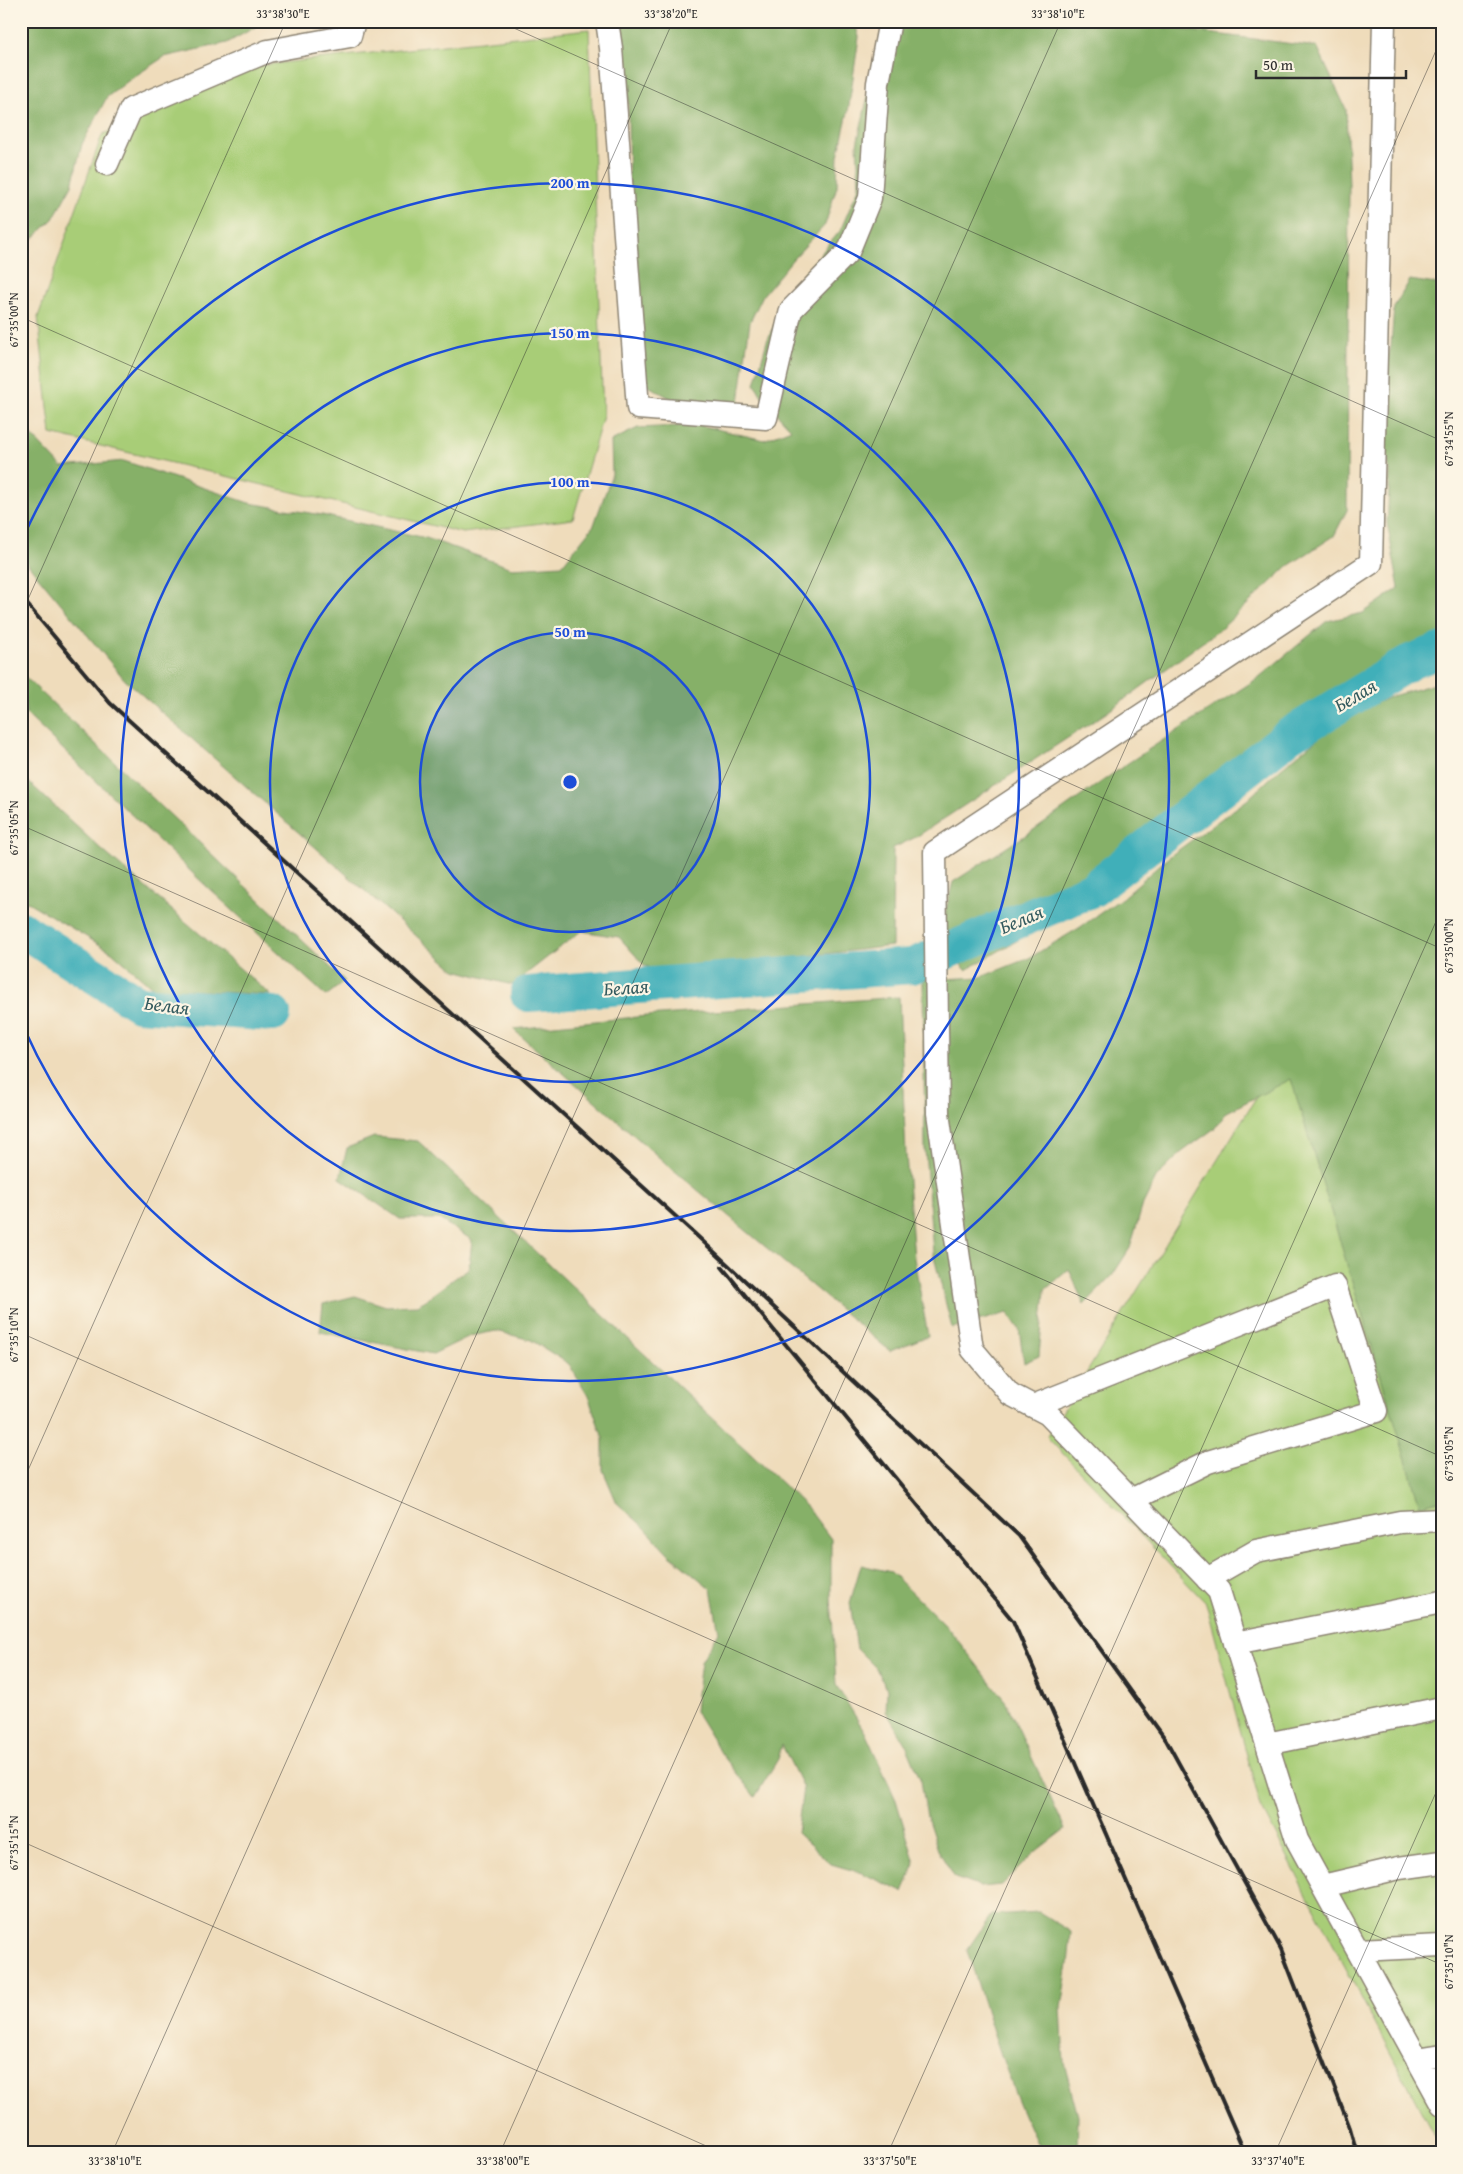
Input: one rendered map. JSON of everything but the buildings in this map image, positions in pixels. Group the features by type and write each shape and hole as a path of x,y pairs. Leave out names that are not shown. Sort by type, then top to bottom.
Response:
{"lane":[{"path":"107,164 132,109 268,51 350,36 354,21"},
{"path":"607,21 611,48 638,408 766,418 791,310 848,252 870,198 878,83 890,21"},
{"path":"1384,21 1371,563 935,852 938,1113 972,1349 1010,1394 1048,1414 1219,1591 1297,1840 1442,2104"},
{"path":"1033,1406 1335,1286 1376,1411 1208,1462 1131,1500"},
{"path":"1206,1579 1256,1551 1400,1522 1442,1520"},
{"path":"1235,1643 1442,1602"},
{"path":"1267,1744 1442,1708"},
{"path":"1322,1886 1399,1868 1442,1862"},
{"path":"1358,1950 1442,1946"},
{"path":"1417,2059 1442,2055"}],"green space":[{"path":"21,21 266,21 227,43 164,57 107,97 82,144 72,185 53,219 21,250"},
{"path":"620,21 854,21 859,37 848,112 838,156 837,186 825,225 763,295 750,322 739,402 689,409 638,380 629,270 628,88"},
{"path":"885,21 1114,21 1317,47 1346,109 1349,185 1347,510 1334,536 1288,566 1222,628 1106,713 916,837 893,848 892,946 661,973 644,965 619,937 581,931 512,985 455,970 125,680 21,556 21,424 62,467 124,461 249,503 322,515 426,538 512,568 562,565 594,525 612,474 611,441 638,428 699,425 764,440 791,429 764,400 755,384 767,341 791,289 840,231 859,187 857,144"},
{"path":"589,29 603,416 573,519 463,533 51,434 38,317 102,135 218,70"},
{"path":"1410,280 1442,285 1442,650 1251,748 1172,818 1106,884 1044,925 966,970 938,940 953,882 1032,831 1128,763 1258,678 1327,621 1363,613 1399,588 1387,523 1390,473 1384,434 1381,387 1391,346 1394,307"},
{"path":"21,673 345,981 326,996 204,884 26,714"},
{"path":"1442,682 1442,1500 1420,1506 1291,1079 1227,1112 1215,1128 1182,1152 1156,1178 1143,1204 1130,1248 1112,1276 1084,1305 1069,1269 1045,1290 1039,1356 1024,1363 1019,1329 1008,1313 952,1328 933,1253 925,1150 923,980 981,977 1029,958 1079,928 1122,898 1170,856 1247,800 1280,769 1346,716 1392,696"},
{"path":"21,775 102,850 271,995 153,988 112,952 21,898"},
{"path":"899,997 906,1155 914,1258 928,1336 890,1351 670,1167 513,1029 647,1016"},
{"path":"1284,1052 1442,1449 1442,2151 1261,1807 1206,1603 1047,1437"},
{"path":"374,1137 418,1141 807,1507 831,1539 831,1597 836,1685 865,1732 896,1800 915,1863 903,1892 862,1873 831,1864 797,1833 803,1788 782,1745 778,1759 755,1797 721,1753 695,1711 701,1661 719,1632 711,1589 669,1554 645,1528 617,1503 603,1470 603,1438 588,1396 569,1364 531,1340 496,1331 470,1336 433,1354 320,1332 323,1304 355,1296 386,1306 418,1305 469,1268 472,1240 439,1219 400,1219 340,1178 347,1148"},
{"path":"861,1565 891,1572 948,1628 1006,1702 1065,1829 1035,1852 1002,1885 980,1887 955,1878 938,1850 927,1817 921,1781 907,1747 886,1711 887,1690 876,1668 857,1649 850,1603"},
{"path":"1039,1912 1071,1932 1061,2007 1064,2063 1078,2116 1077,2153 1042,2153 1019,2104 967,1950 991,1915"}],"waterway":[{"name":"Белая","path":"528,994 912,966 1093,889 1290,735 1410,662 1442,650"},
{"name":"Белая","path":"21,929 139,1004 273,1014"}],"railway":[{"path":"21,597 110,703 695,1234 1019,1536 1166,1740 1281,1949 1350,2128 1357,2153"},
{"path":"722,1267 1013,1621 1245,2153"}]}
